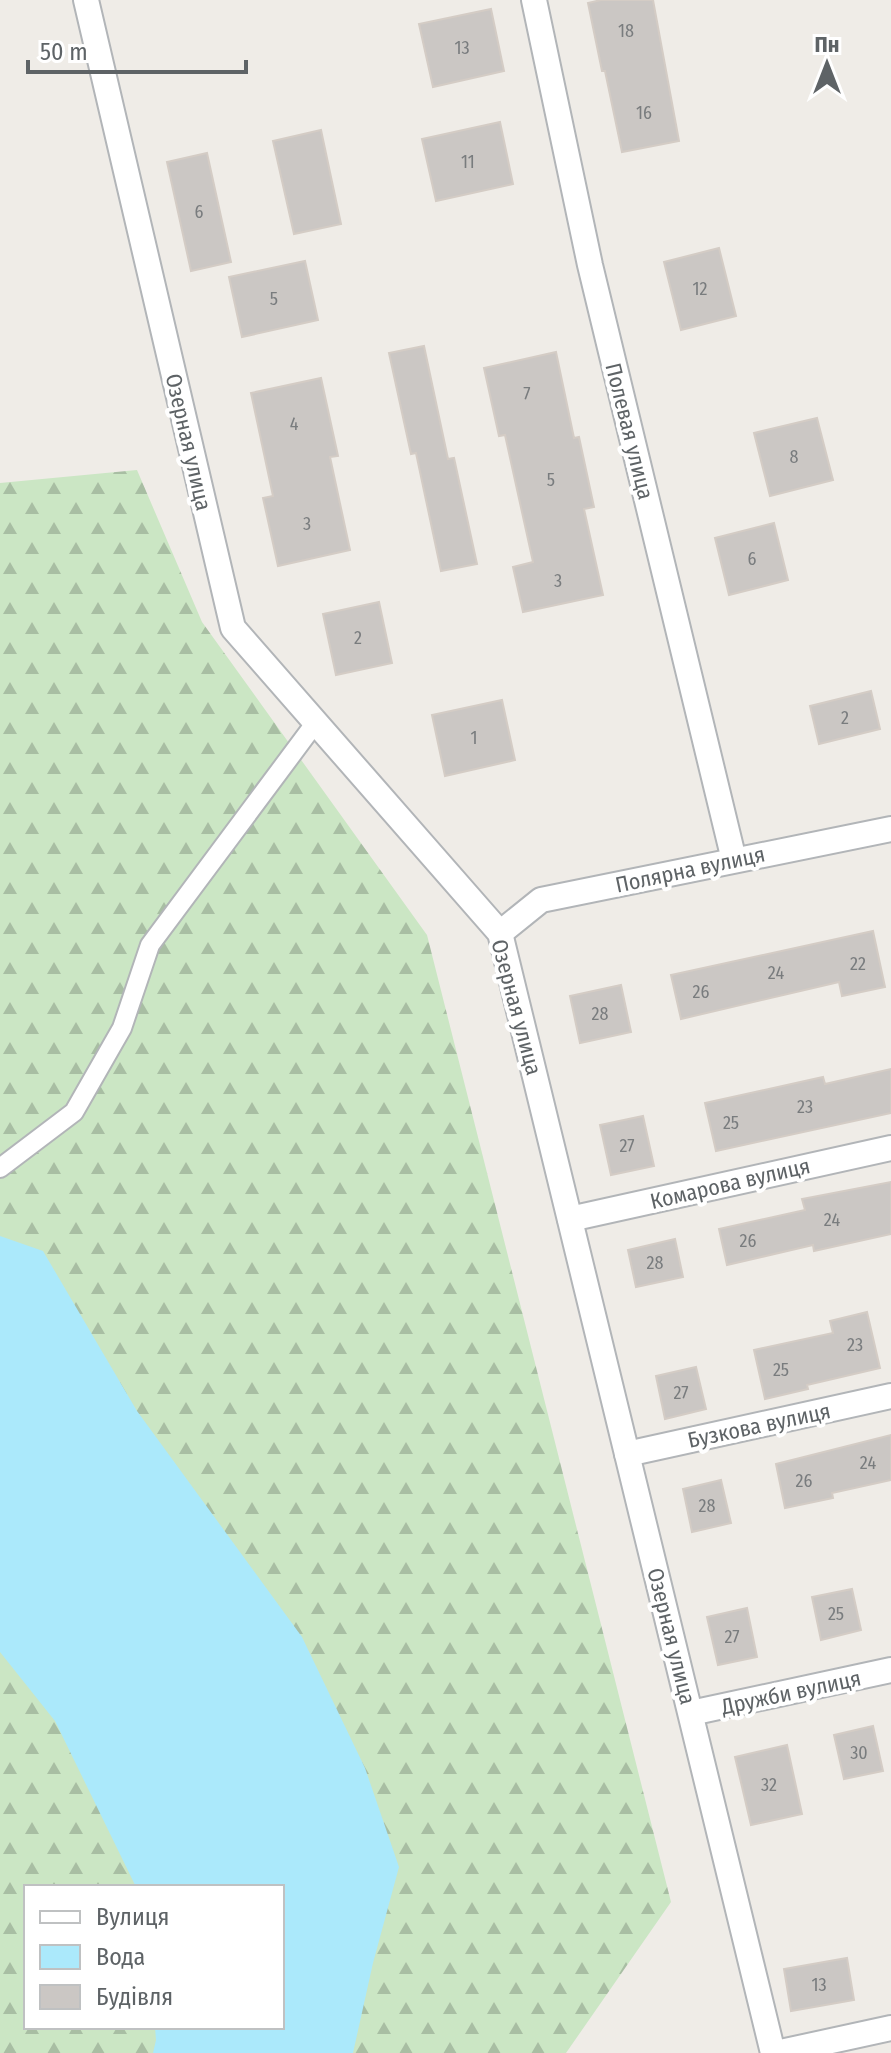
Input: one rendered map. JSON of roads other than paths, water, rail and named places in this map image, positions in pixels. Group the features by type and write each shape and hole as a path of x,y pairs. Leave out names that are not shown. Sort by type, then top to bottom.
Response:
{"street":[{"name":"Озерная улица","path":"86,0 233,628 500,933 774,2053"},
{"name":"Полевая улица","path":"534,0 590,265 734,860"},
{"path":"0,1168 74,1112 122,1028 150,945 316,722"},
{"name":"Полярна вулиця","path":"500,933 541,900 891,829"},
{"name":"Комарова вулиця","path":"570,1219 891,1148"},
{"name":"Бузкова вулиця","path":"627,1454 891,1396"},
{"name":"Дружби вулиця","path":"691,1713 891,1670"},
{"path":"774,2053 891,2028"}],"water":[{"path":"0,1236 43,1251 137,1411 302,1637 365,1768 399,1867 353,2053 153,2053 155,2029 284,2029 284,1885 135,1885 55,1721 0,1652"}]}
